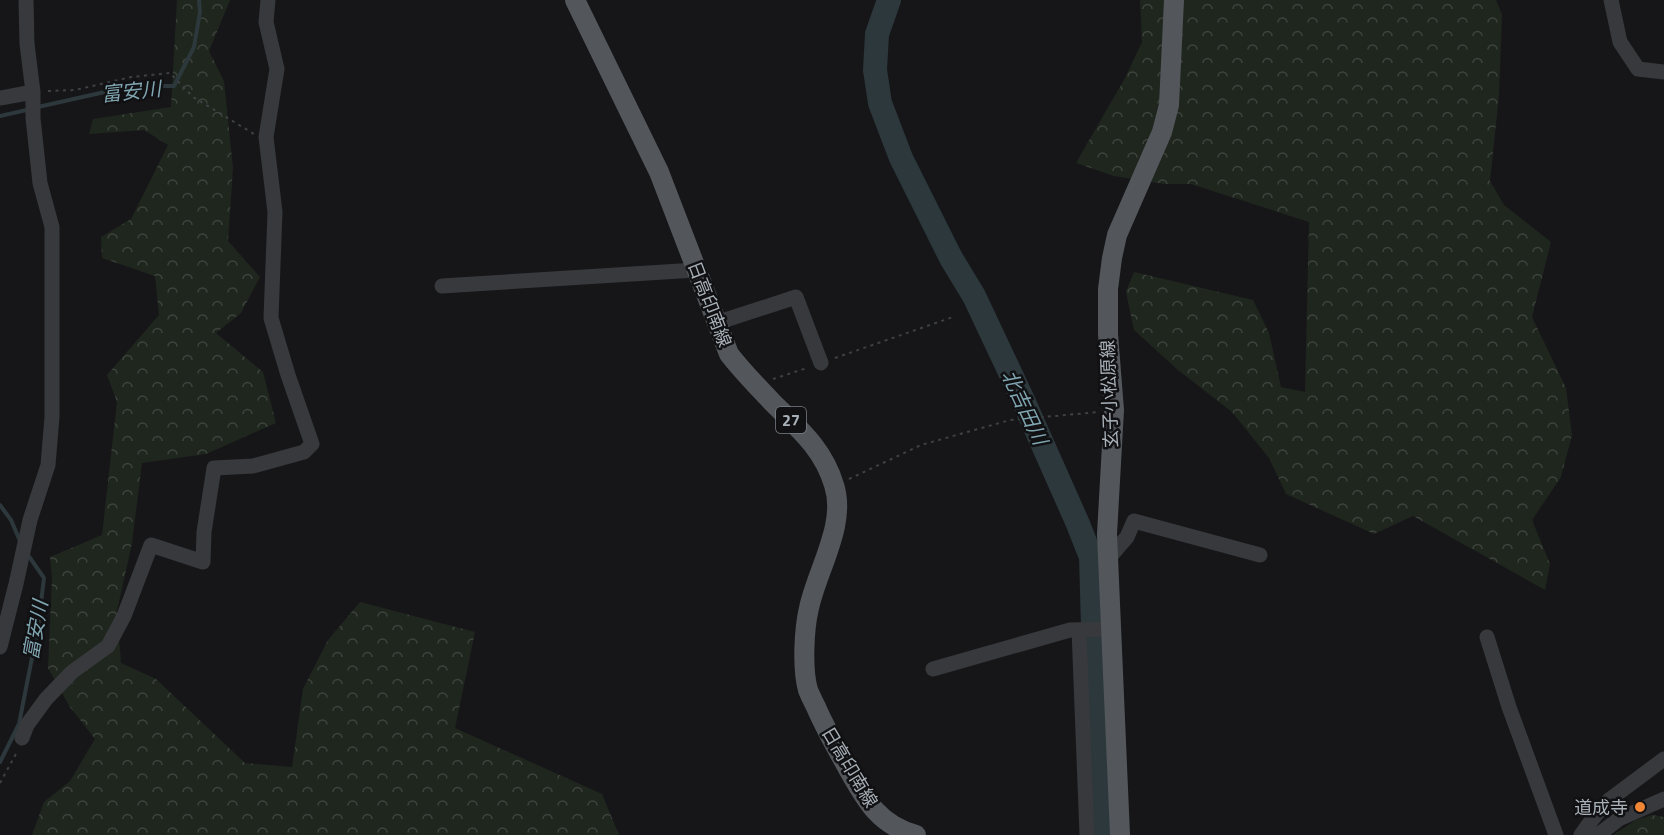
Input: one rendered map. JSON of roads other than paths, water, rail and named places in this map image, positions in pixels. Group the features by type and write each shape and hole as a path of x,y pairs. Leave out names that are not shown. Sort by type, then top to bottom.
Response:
{"main road":[{"name":"日高印南線","path":"575,0 659,172 729,354 744,373 808,437 820,453 835,486 837,513 834,530 807,618 804,648 808,689 828,733 865,800 884,819 916,835"},
{"name":"玄子小松原線","path":"1120,835 1107,534 1113,410 1108,334 1108,289 1117,235 1162,132 1169,105 1174,0"}],"street":[{"path":"0,647 5,609 16,584 30,520 48,465 52,417 52,226 40,183 27,44 26,0"},
{"path":"22,738 27,725 46,699 72,672 108,646 124,616 151,545 202,562 204,532 214,468 253,466 304,452 312,444 271,318 275,212 266,136 277,69 266,22 268,0"},
{"path":"1611,0 1620,42 1638,69 1664,72"},
{"path":"0,98 33,92"},
{"path":"442,286 696,270"},
{"path":"716,323 796,297 821,363"},
{"path":"1108,559 1127,537 1134,521 1260,555"},
{"path":"933,669 1070,630 1111,629"},
{"path":"1079,630 1087,835"},
{"path":"1487,638 1509,708 1556,835"},
{"path":"1581,835 1609,800 1664,759"},
{"path":"1598,835 1618,819 1664,799"}],"waterway":[{"name":"富安川","path":"38,107 118,89 174,86 194,47 200,12 199,0"},
{"name":"北吉田川","path":"889,0 877,34 875,70 880,103 901,158 951,258 974,296 1023,400 1091,557 1099,835"},
{"name":"富安川","path":"0,116 31,109"},
{"name":"富安川","path":"0,505 11,520 20,541"},
{"name":"富安川","path":"0,762 19,724 38,627 44,578 28,555"}],"place":[{"name":"道成寺","path":"1640,807"}]}
